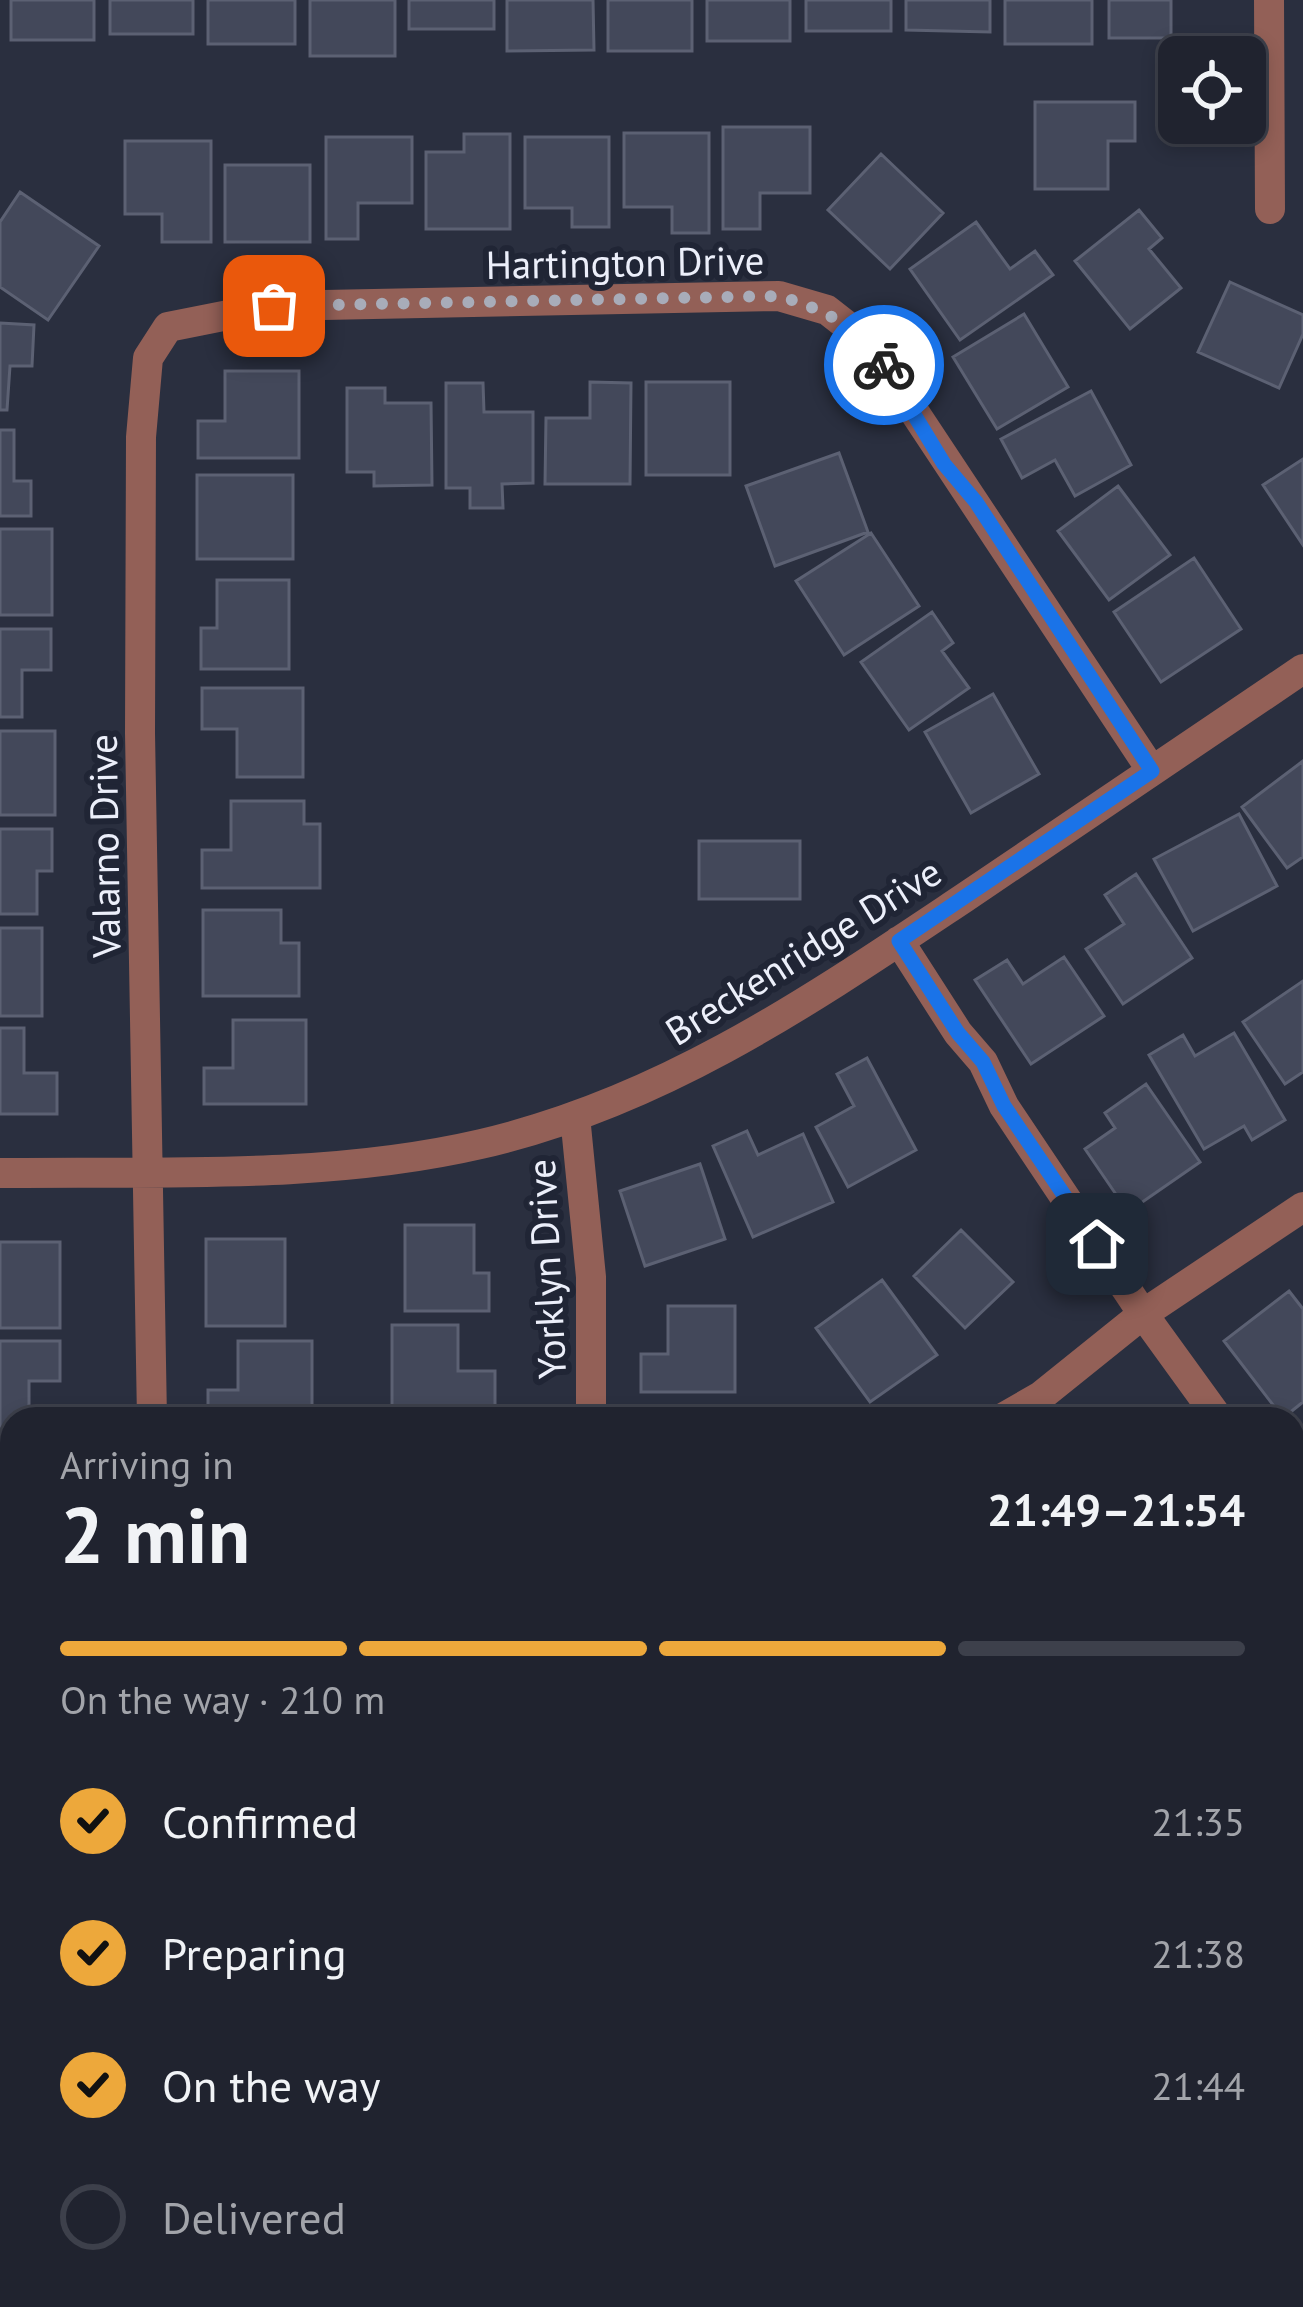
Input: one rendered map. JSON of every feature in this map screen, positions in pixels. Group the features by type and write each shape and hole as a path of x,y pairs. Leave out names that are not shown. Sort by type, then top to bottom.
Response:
{"street":[{"path":"1269,0 1270,209"},
{"name":"Hartington Drive","path":"218,317 274,306 779,296 827,310 879,359 944,464 976,502 1152,771"},
{"name":"Valarno Drive","path":"152,1407 139,634 141,437 148,358 168,327 218,317"},
{"name":"Breckenridge Drive","path":"0,1173 327,1164 438,1153 575,1116 732,1048 1303,669"},
{"path":"899,941 958,1033 983,1062 1004,1106 1143,1314 1211,1407"},
{"name":"Yorklyn Drive","path":"575,1116 591,1277 590,1407"},
{"path":"1022,1407 1143,1314 1303,1208"}],"building":[{"path":"11,0 94,0 94,40 11,40"},
{"path":"110,0 193,0 193,34 110,34"},
{"path":"208,0 295,0 295,44 208,44"},
{"path":"310,0 395,0 395,56 310,56"},
{"path":"409,0 494,0 494,29 409,29"},
{"path":"507,0 593,0 594,50 507,51"},
{"path":"608,0 692,0 692,51 608,51"},
{"path":"707,0 790,0 790,41 707,41"},
{"path":"806,0 891,0 891,31 806,31"},
{"path":"906,0 990,0 990,32 906,30"},
{"path":"1005,0 1092,0 1092,44 1005,44"},
{"path":"1109,0 1171,0 1171,36 1109,38"},
{"path":"1035,102 1135,102 1135,141 1108,141 1108,189 1035,189"},
{"path":"723,127 810,127 810,193 760,193 760,229 723,229"},
{"path":"624,133 709,133 709,233 672,233 672,207 624,207"},
{"path":"464,134 510,134 510,229 426,229 426,152 464,152"},
{"path":"326,137 412,137 412,203 358,203 358,239 326,239"},
{"path":"525,137 609,137 609,227 572,227 572,208 525,208"},
{"path":"125,141 211,141 211,242 162,242 162,214 125,214"},
{"path":"881,154 943,213 890,269 828,210"},
{"path":"225,165 310,165 310,242 225,242"},
{"path":"20,192 99,246 48,320 0,287 0,222"},
{"path":"1139,210 1162,238 1149,249 1181,288 1130,329 1075,261"},
{"path":"976,222 1010,269 1035,251 1053,275 960,340 910,269"},
{"path":"1230,282 1303,315 1303,334 1279,388 1198,352"},
{"path":"1024,314 1068,387 997,429 953,357"},
{"path":"0,323 34,325 32,366 10,366 7,410 0,410"},
{"path":"225,371 299,371 299,458 198,458 198,421 225,421"},
{"path":"590,382 631,383 630,484 545,484 546,418 590,418"},
{"path":"646,382 730,382 730,475 646,475"},
{"path":"446,383 483,383 484,412 533,412 533,483 502,484 503,508 470,508 470,488 446,488"},
{"path":"347,388 385,388 385,403 431,403 432,485 374,486 374,472 347,472"},
{"path":"1091,391 1131,465 1075,496 1055,460 1022,478 1001,439"},
{"path":"0,430 14,430 14,481 31,481 31,516 0,516"},
{"path":"839,453 868,532 775,566 746,486"},
{"path":"1303,459 1303,545 1263,485"},
{"path":"197,475 293,475 293,559 197,559"},
{"path":"1118,486 1170,555 1109,600 1058,531"},
{"path":"0,529 52,529 52,615 0,615"},
{"path":"871,533 919,606 844,655 796,581"},
{"path":"1194,558 1241,629 1161,682 1114,612"},
{"path":"217,580 289,580 289,669 201,669 201,628 217,628"},
{"path":"932,612 953,643 942,651 969,688 909,730 861,662"},
{"path":"0,629 51,629 51,670 22,670 22,717 0,717"},
{"path":"202,688 303,688 303,777 237,777 237,729 202,729"},
{"path":"993,694 1039,774 971,813 925,732"},
{"path":"0,731 55,731 55,815 0,815"},
{"path":"1303,761 1303,857 1287,868 1242,807"},
{"path":"231,801 304,801 304,824 320,824 320,888 202,888 202,850 231,850"},
{"path":"1239,814 1277,886 1193,931 1154,859"},
{"path":"0,829 52,829 52,871 37,871 37,914 0,914"},
{"path":"699,841 800,841 800,899 699,899"},
{"path":"1136,874 1192,958 1123,1004 1086,949 1124,924 1105,895"},
{"path":"203,910 281,910 281,943 299,943 299,996 203,996"},
{"path":"0,928 42,928 42,1016 0,1016"},
{"path":"1064,957 1104,1016 1031,1064 975,980 1007,960 1023,984"},
{"path":"1303,981 1303,1072 1285,1084 1243,1022"},
{"path":"233,1020 306,1020 306,1104 204,1104 204,1068 233,1068"},
{"path":"0,1028 24,1028 24,1073 57,1073 57,1114 0,1114"},
{"path":"1234,1033 1285,1120 1252,1140 1244,1126 1204,1149 1149,1055 1183,1035 1195,1056"},
{"path":"867,1058 916,1150 848,1187 816,1127 854,1106 837,1074"},
{"path":"1146,1084 1200,1162 1128,1212 1085,1149 1115,1128 1105,1113"},
{"path":"747,1131 758,1155 803,1134 833,1202 753,1237 713,1146"},
{"path":"700,1164 725,1239 645,1266 620,1191"},
{"path":"405,1225 474,1225 474,1273 489,1273 489,1311 405,1311"},
{"path":"961,1230 1013,1282 965,1328 914,1276"},
{"path":"206,1239 285,1239 285,1326 206,1326"},
{"path":"0,1242 60,1242 60,1328 0,1328"},
{"path":"882,1280 937,1355 870,1402 816,1328"},
{"path":"1289,1291 1303,1309 1303,1402 1297,1407 1275,1407 1224,1341"},
{"path":"668,1306 735,1306 735,1392 641,1392 641,1354 668,1354"},
{"path":"392,1325 458,1325 458,1371 495,1371 495,1407 392,1407"},
{"path":"0,1341 60,1341 60,1381 29,1381 29,1407 0,1407"},
{"path":"238,1341 312,1341 312,1407 208,1407 208,1390 238,1390"}],"way so far":[{"path":"274,306 779,296 827,310 868,342 884,365"}],"route":[{"path":"884,365 944,464 976,502 1152,771 899,941 958,1033 983,1062 1004,1106 1097,1244"}]}
